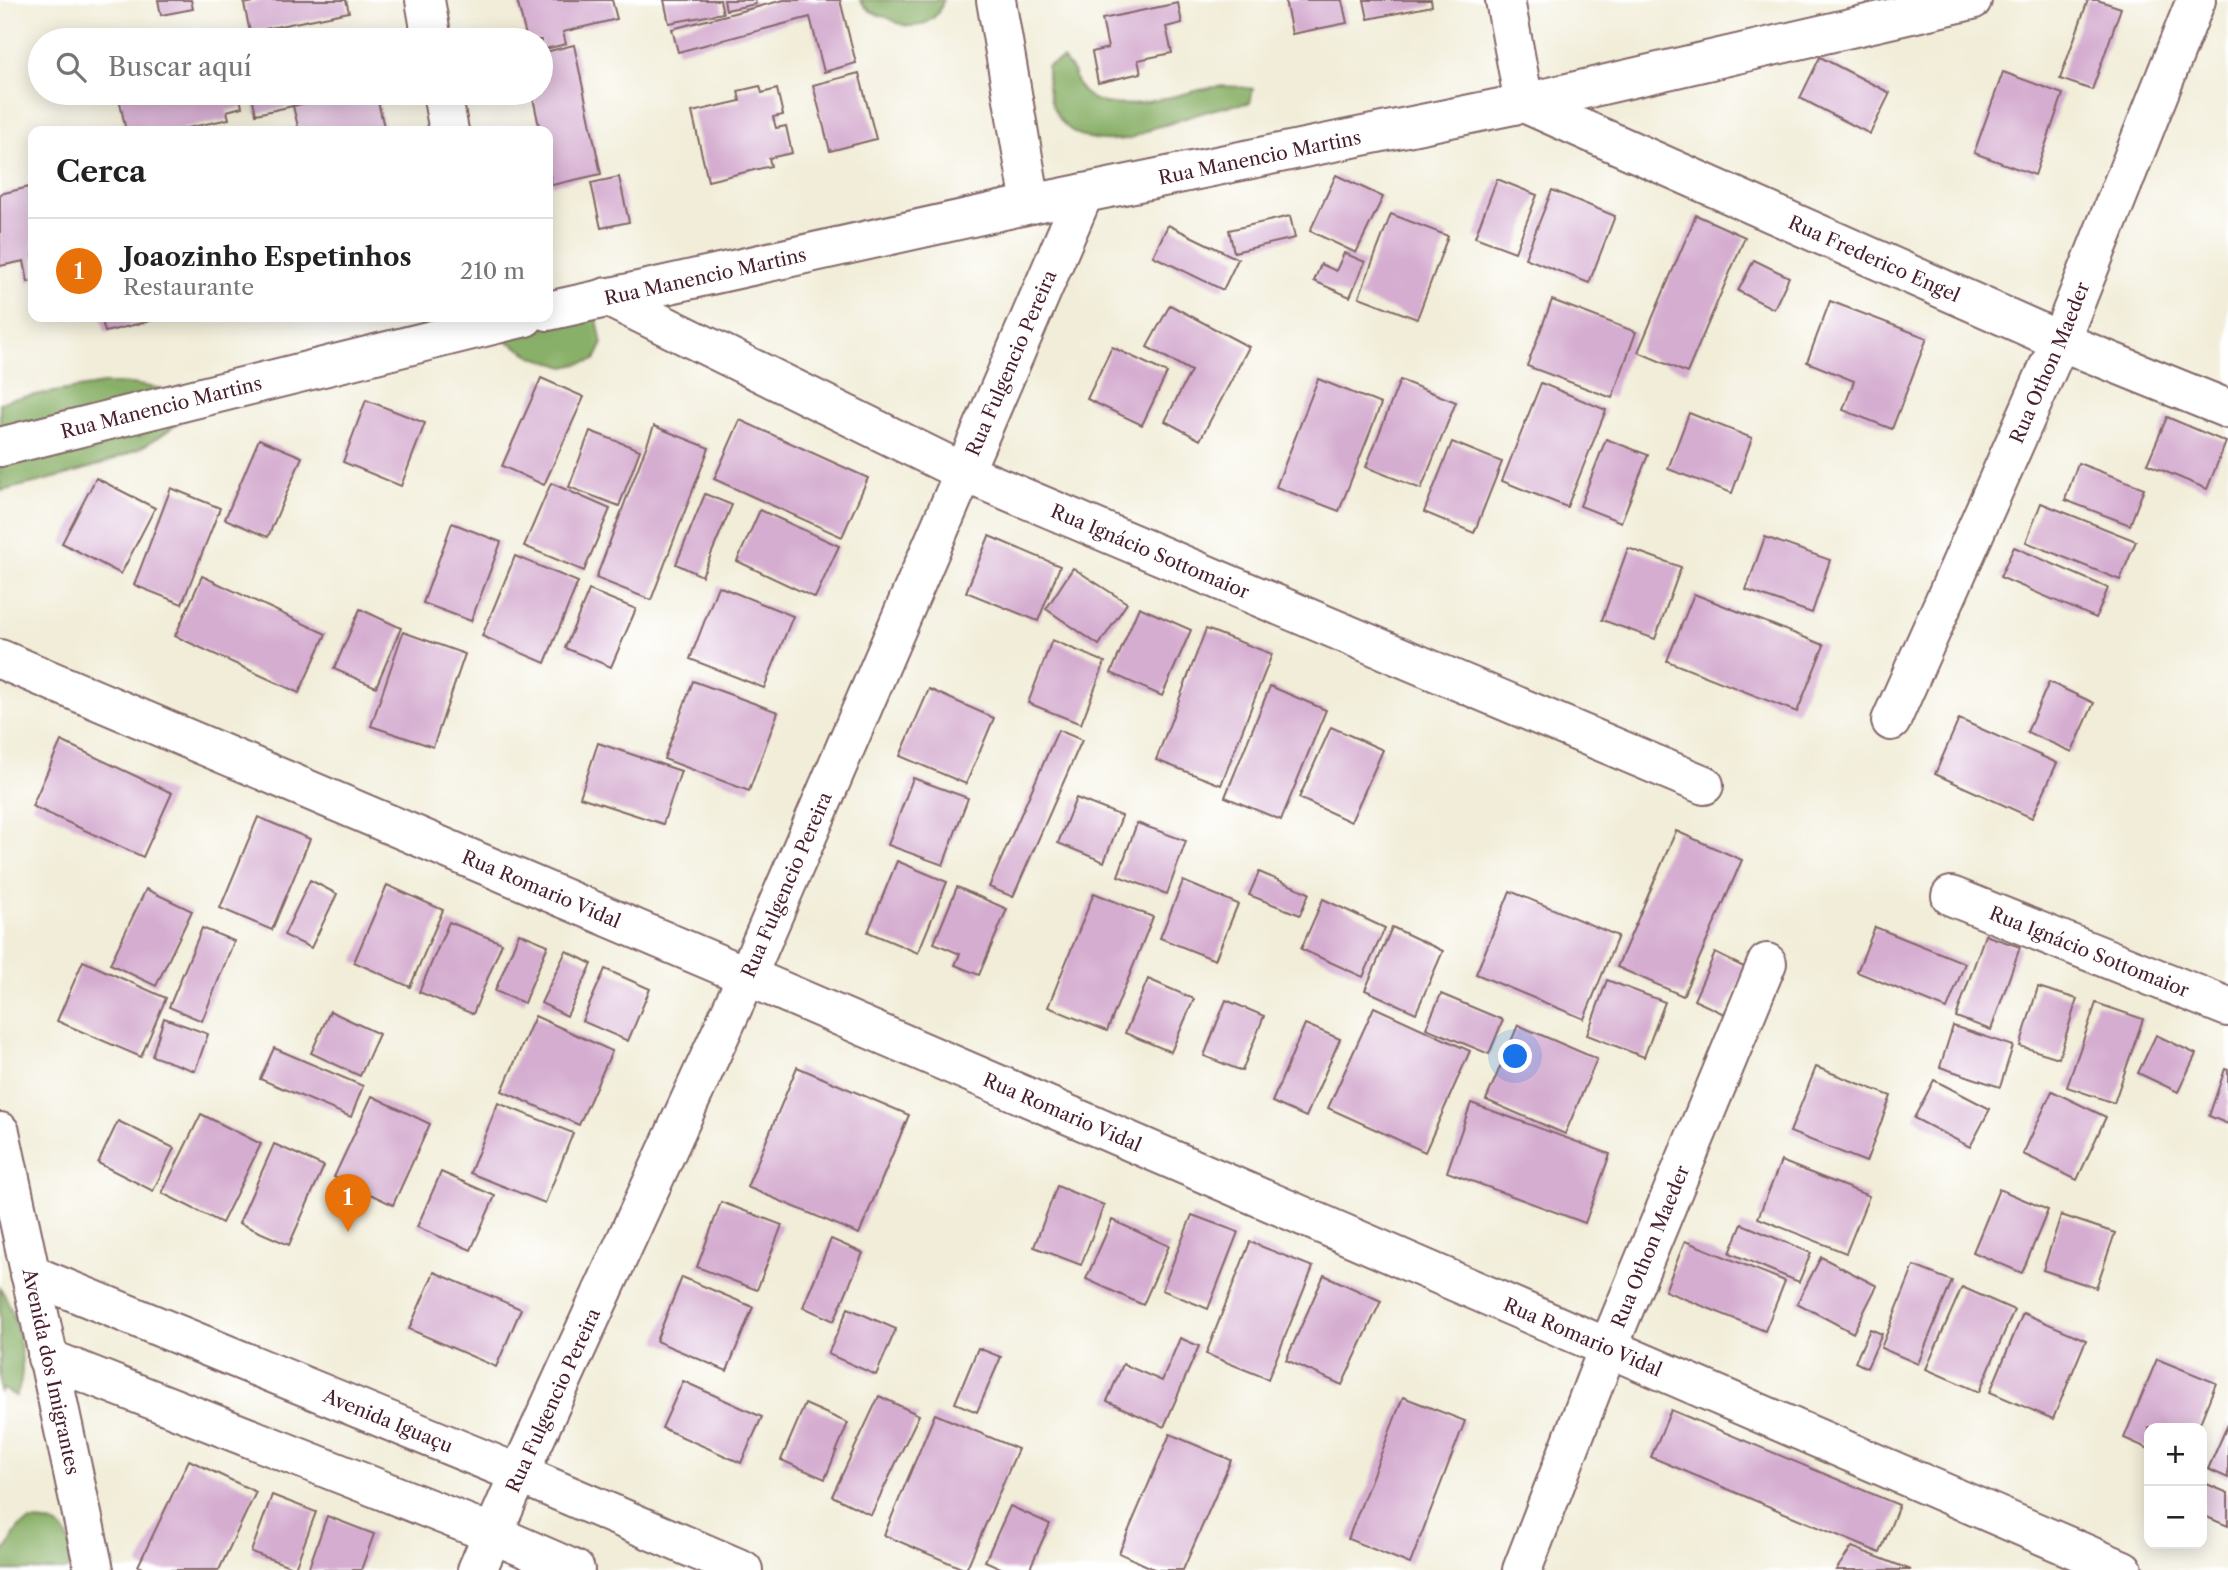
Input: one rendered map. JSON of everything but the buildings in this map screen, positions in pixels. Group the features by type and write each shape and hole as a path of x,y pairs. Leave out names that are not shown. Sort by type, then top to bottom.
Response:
{"street":[{"path":"425,0 430,28"},
{"path":"996,0 1031,204"},
{"path":"1504,0 1524,103"},
{"name":"Rua Manencio Martins","path":"553,310 1031,204 1524,103 1972,0"},
{"name":"Rua Othon Maeder","path":"1891,721 2060,341 2196,0"},
{"name":"Rua Frederico Engel","path":"1524,103 2060,341 2228,409"},
{"path":"444,105 448,126"},
{"name":"Rua Fulgencio Pereira","path":"477,1570 747,976 1084,193"},
{"name":"Rua Ignácio Sottomaior","path":"607,297 963,472 1703,785"},
{"name":"Rua Manencio Martins","path":"0,447 484,322"},
{"name":"Rua Romario Vidal","path":"0,660 747,976 2123,1570"},
{"name":"Rua Ignácio Sottomaior","path":"1951,896 2228,1007"},
{"name":"Rua Othon Maeder","path":"1522,1570 1608,1348 1767,963"},
{"name":"Avenida dos Imigrantes","path":"0,1132 94,1570"},
{"name":"Avenida Iguaçu","path":"30,1274 519,1474 743,1570"},
{"path":"47,1359 493,1534 575,1570"}],"green space":[{"path":"860,0 943,0 938,13 928,22 908,26 874,13"},
{"path":"1063,59 1073,72 1079,87 1091,98 1106,103 1143,103 1220,86 1253,89 1250,103 1204,112 1126,139 1090,138 1066,126 1051,102 1047,66"},
{"path":"596,313 602,345 595,360 565,367 534,357 490,331 553,322"},
{"path":"103,384 132,384 162,389 184,419 151,442 98,465 0,491 0,403"},
{"path":"0,1288 10,1307 20,1345 22,1370 16,1396 3,1389 0,1392"},
{"path":"31,1521 51,1523 63,1530 74,1561 67,1570 0,1570 0,1553 9,1546 18,1528"}],"place":[{"name":"Joaozinho Espetinhos","path":"348,1232"}]}
